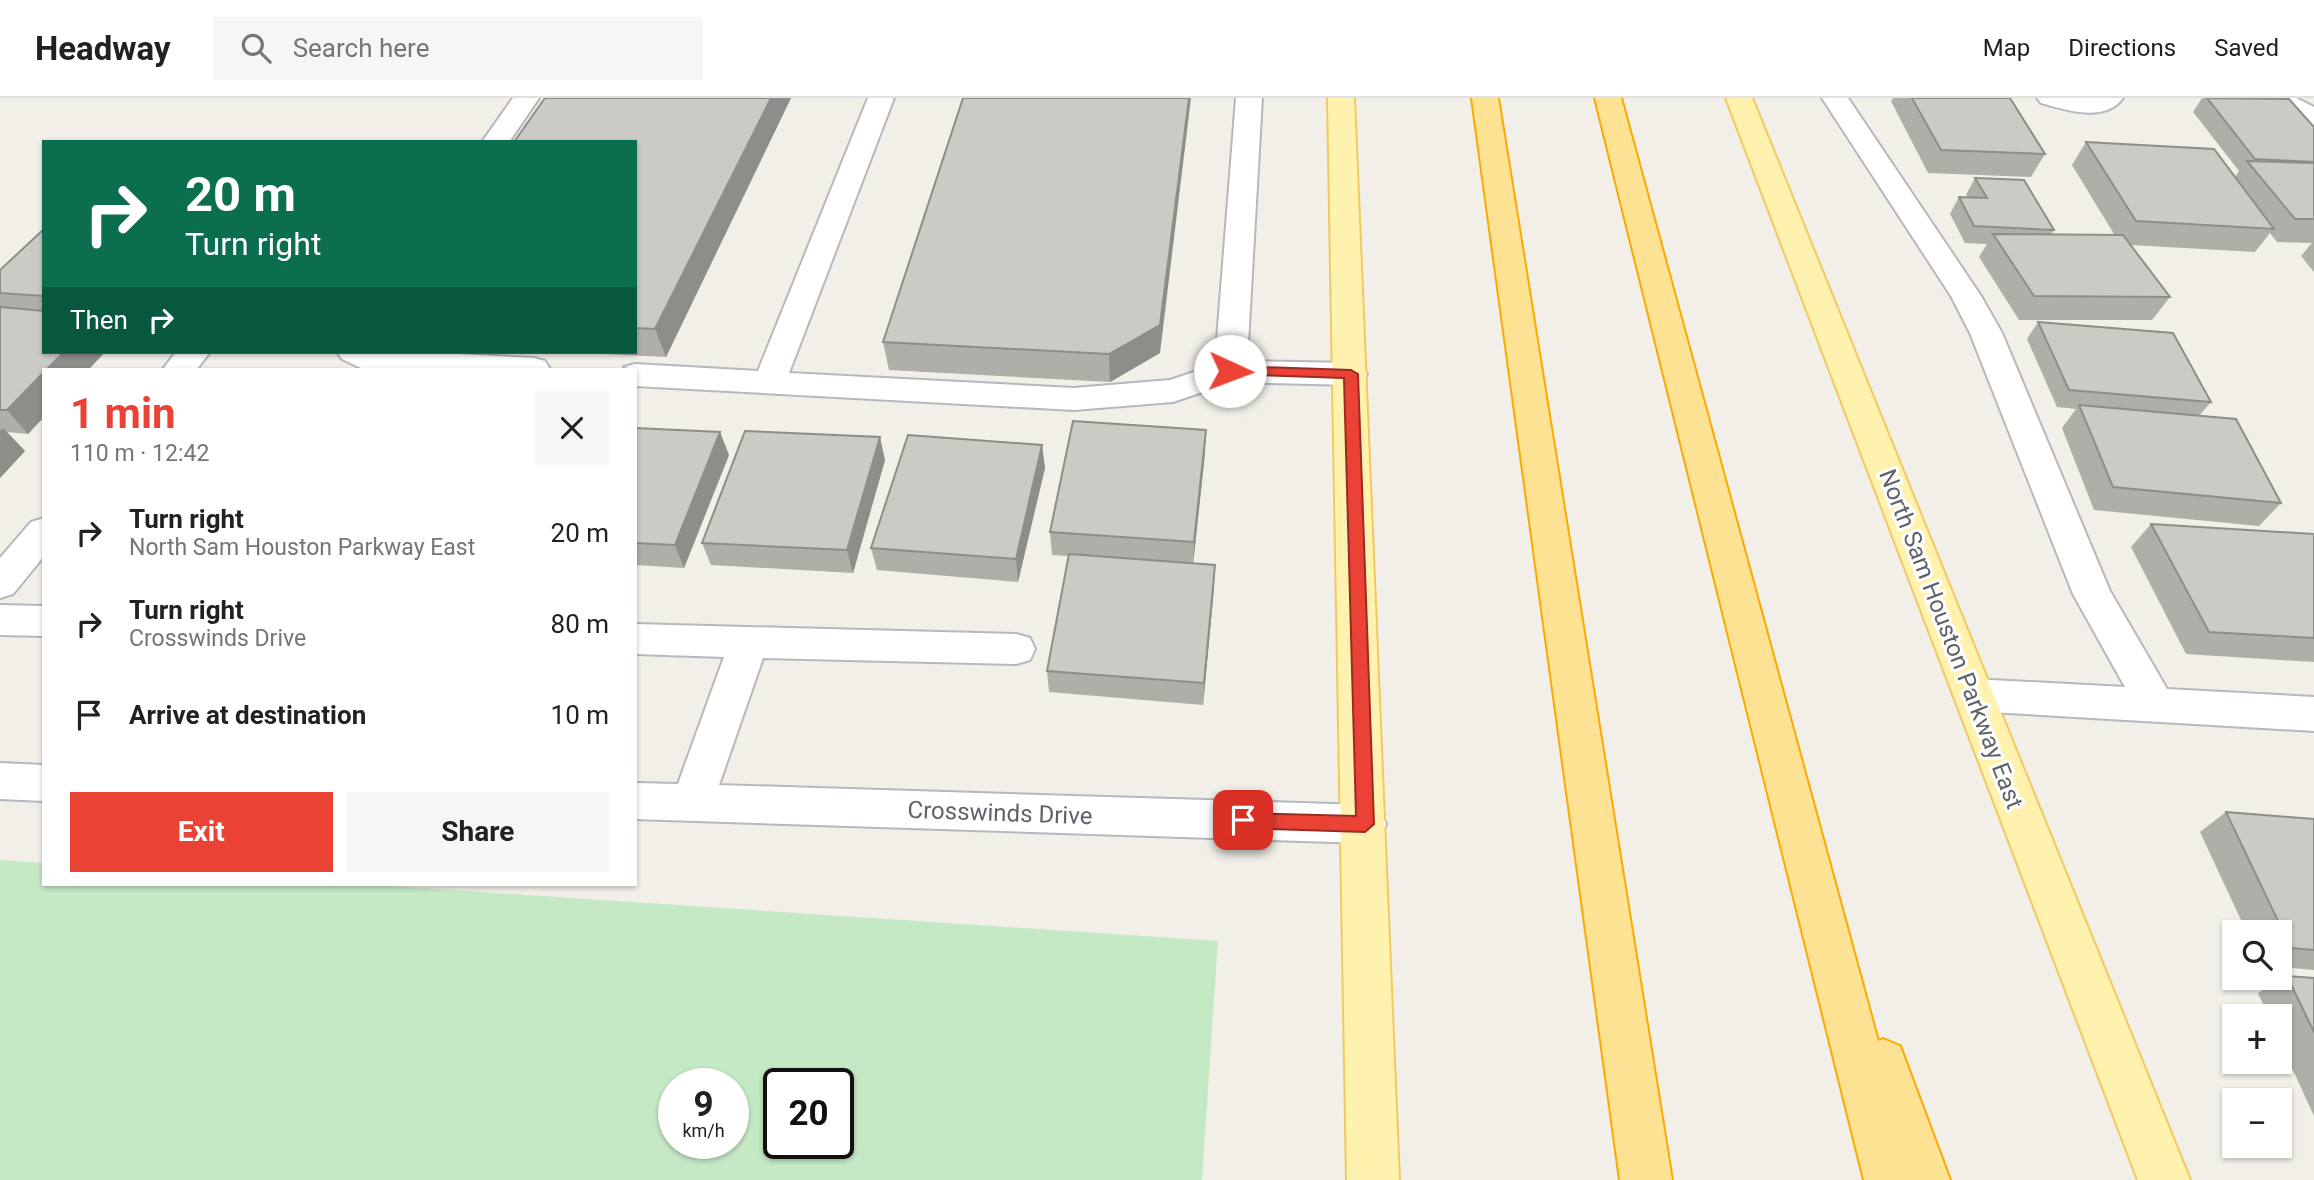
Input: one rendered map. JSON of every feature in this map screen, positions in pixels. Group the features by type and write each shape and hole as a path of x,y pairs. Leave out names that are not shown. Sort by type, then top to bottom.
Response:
{"highway":[{"path":"1608,98 1890,1180"},
{"path":"1488,112 1646,1180"},
{"path":"1791,808 1924,1180"}],"main road":[{"path":"1369,98 1342,110 1365,824 1373,1180"},
{"path":"1712,98 1743,108"},
{"name":"North Sam Houston Parkway East","path":"1743,108 2164,1180"}],"street":[{"path":"496,140 526,98"},
{"path":"769,383 881,98"},
{"path":"1230,371 1235,333 1249,98"},
{"path":"1835,98 1845,117 1966,296 1986,333 2092,594 2155,705"},
{"path":"2050,98 2078,106 2099,105 2110,98"},
{"path":"2276,98 2314,117"},
{"path":"180,368 192,354"},
{"path":"356,354 364,359 517,368"},
{"path":"637,375 1074,399 1173,391 1230,371 1351,374"},
{"path":"0,584 42,533"},
{"path":"0,620 42,621"},
{"path":"637,639 1016,649"},
{"path":"692,803 750,642"},
{"path":"1973,695 2314,714"},
{"path":"0,781 42,783"},
{"name":"Crosswinds Drive","path":"637,801 1365,824"}],"green space":[{"path":"0,860 42,863 42,886 390,886 1218,941 1202,1180 0,1180"}],"building":[{"path":"545,98 771,98 655,329 637,328 637,140 515,140"},
{"path":"963,98 1189,98 1160,325 1109,354 883,342"},
{"path":"1912,98 2010,98 2045,154 1941,150"},
{"path":"2207,98 2289,99 2314,127 2314,162 2255,159"},
{"path":"2086,142 2214,149 2274,229 2136,221"},
{"path":"2247,161 2314,163 2314,219 2295,219"},
{"path":"1975,178 2024,180 2054,230 1974,226 1959,197 1987,198"},
{"path":"42,231 42,296 0,293 0,270"},
{"path":"1993,234 2123,235 2170,297 2034,296"},
{"path":"0,307 42,311 42,354 62,354 48,368 42,368 42,374 7,410 0,410"},
{"path":"2038,322 2173,333 2211,402 2069,390"},
{"path":"2079,405 2236,419 2281,503 2113,487"},
{"path":"1073,421 1206,430 1194,542 1050,532"},
{"path":"637,428 720,432 675,545 637,543"},
{"path":"745,431 880,437 847,550 702,543"},
{"path":"908,435 1042,445 1016,559 871,548"},
{"path":"2151,524 2314,534 2314,638 2209,632"},
{"path":"1069,554 1215,565 1204,683 1047,671"},
{"path":"2226,812 2314,819 2314,950 2292,948 2292,920 2278,920"},
{"path":"2292,976 2314,978 2314,1032 2292,986"}],"route":[{"path":"1230,371 1351,374 1365,824 1243,820"}]}
